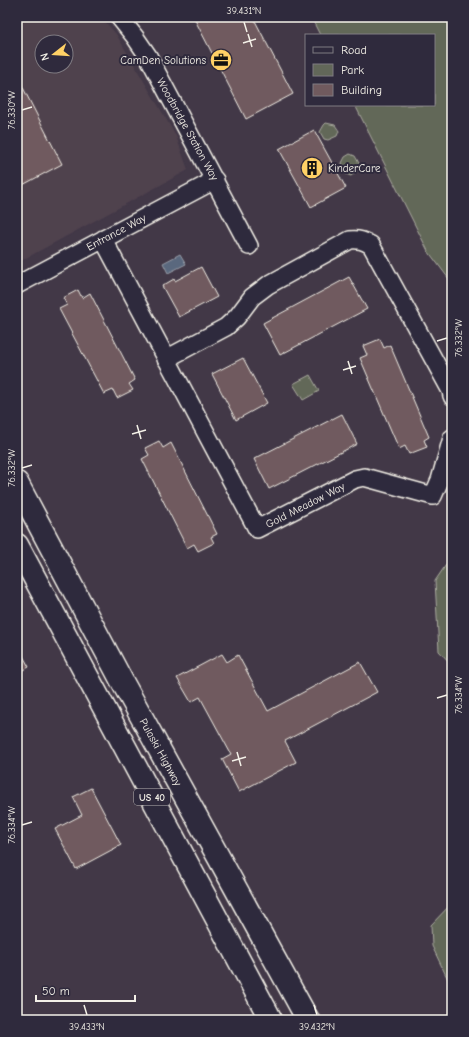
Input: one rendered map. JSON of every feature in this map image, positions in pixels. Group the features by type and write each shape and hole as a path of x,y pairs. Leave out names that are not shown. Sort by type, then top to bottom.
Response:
{"highway":[{"name":"Pulaski Highway","path":"17,482 124,685 308,1020"},
{"name":"US 40","path":"17,545 271,1020"}],"street":[{"name":"Woodbridge Station Way","path":"119,17 135,36 148,56 250,246"},
{"name":"Entrance Way","path":"17,285 215,180"},
{"name":"Gold Meadow Way","path":"103,239 257,529 356,479 374,479 433,496 440,480 452,438"},
{"path":"166,359 226,327 252,297 268,285 350,240 357,239 366,241 371,245 451,391 452,396"}],"shaded area":[{"path":"17,17 101,17 116,34 176,136 188,170 17,263"}],"green space":[{"path":"311,17 452,17 452,283 428,251 356,106 435,106 435,34 320,34"},
{"path":"326,123 335,125 339,131 337,136 328,140 324,139 320,132"},
{"path":"350,154 355,156 360,165 357,171 351,176 346,174 342,163 345,157"},
{"path":"310,375 319,391 303,400 293,384"},
{"path":"452,556 452,665 439,651 435,581"},
{"path":"452,903 452,988 432,946 431,925"}],"water":[{"path":"180,254 186,264 168,273 163,263"}],"building":[{"path":"201,17 253,17 293,94 246,119 195,20"},
{"path":"17,76 62,164 17,188"},
{"name":"KinderCare","path":"314,130 346,188 311,207 279,149"},
{"path":"201,267 217,297 179,317 162,286"},
{"path":"349,277 367,309 280,355 263,323"},
{"path":"78,290 82,298 90,293 135,380 129,384 133,390 117,398 113,390 104,394 59,309 67,305 63,298"},
{"path":"380,339 384,348 390,345 429,437 424,440 427,447 409,454 405,446 399,449 360,358 367,355 363,346"},
{"path":"243,358 267,403 236,420 212,374"},
{"path":"342,414 357,444 269,489 254,459"},
{"path":"159,441 163,448 171,443 217,534 211,537 214,543 198,551 194,544 187,548 142,459 149,455 145,448"},
{"path":"17,645 29,667 17,674"},
{"path":"222,654 227,662 238,655 268,711 360,662 377,692 285,741 296,762 239,792 222,759 231,754 200,697 191,702 177,678"},
{"path":"91,788 121,845 76,869 55,829 82,815 73,797"}],"place":[{"name":"CamDen Solutions","path":"221,60"},
{"name":"KinderCare","path":"312,168"}]}
